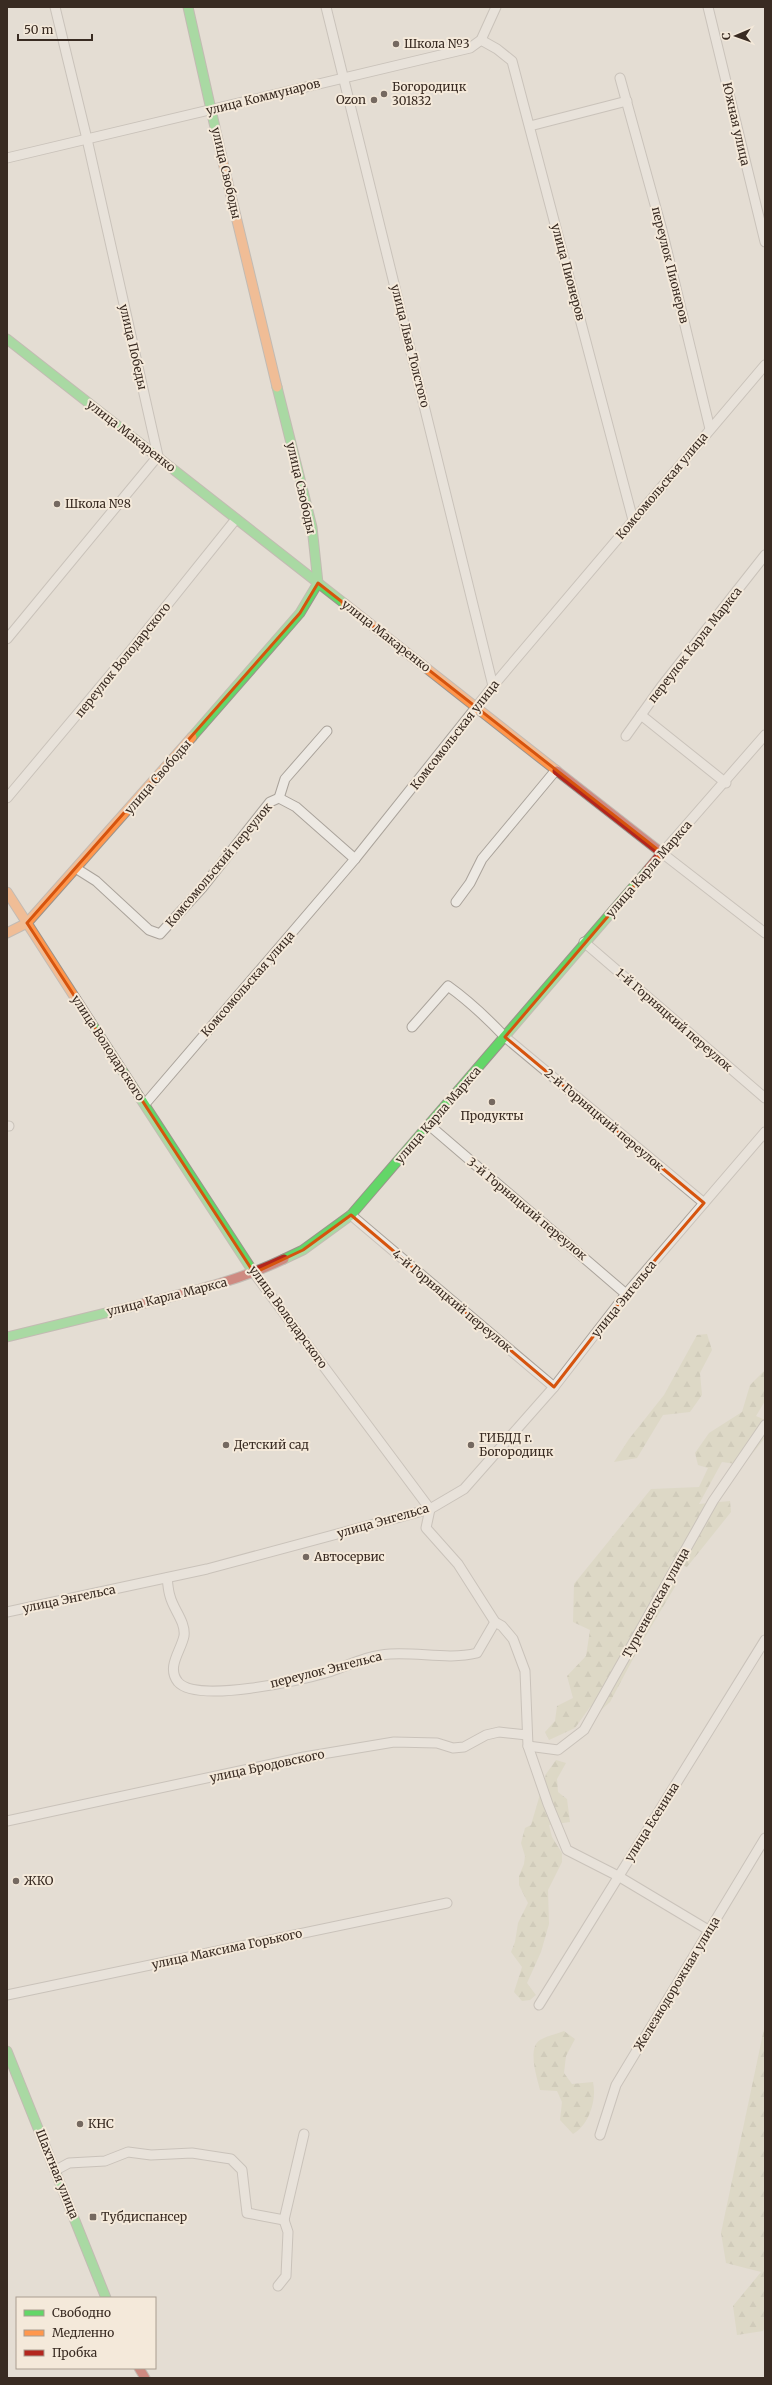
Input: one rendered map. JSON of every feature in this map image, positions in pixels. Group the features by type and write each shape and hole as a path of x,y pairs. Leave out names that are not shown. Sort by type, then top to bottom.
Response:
{"street":[{"name":"улица Победы","path":"55,7 87,139 158,456"},
{"name":"улица Свободы","path":"7,932 27,923 78,869 300,613 318,583 312,527 252,288 188,7"},
{"name":"улица Льва Толстого","path":"326,7 493,686"},
{"path":"481,40 496,7"},
{"name":"Южная улица","path":"708,7 765,242"},
{"name":"улица Коммунаров","path":"7,158 470,48 481,40"},
{"name":"улица Пионеров","path":"481,40 497,49 512,61 633,520"},
{"name":"переулок Пионеров","path":"620,78 662,230 710,429"},
{"path":"530,126 627,101"},
{"name":"улица Макаренко","path":"7,339 662,853 763,928"},
{"name":"Комсомольская улица","path":"145,1104 355,859 477,708 493,686 765,365"},
{"path":"7,639 158,456"},
{"name":"переулок Володарского","path":"7,798 131,650 236,519"},
{"name":"переулок Карла Маркса","path":"626,736 765,555"},
{"path":"641,715 726,782"},
{"name":"Комсомольский переулок","path":"78,869 96,881 149,930 160,934 202,888 270,802 280,798 285,780 327,731"},
{"name":"улица Карла Маркса","path":"7,1337 214,1286 254,1273 303,1250 351,1215 584,942 726,782 765,735"},
{"path":"456,902 470,883 482,859 556,770"},
{"path":"280,798 296,807 355,859"},
{"name":"улица Володарского","path":"7,892 254,1273 430,1509"},
{"name":"1-й Горняцкий переулок","path":"584,942 765,1098"},
{"name":"2-й Горняцкий переулок","path":"412,1027 448,986 487,1017 504,1037 704,1203"},
{"name":"3-й Горняцкий переулок","path":"429,1125 626,1294"},
{"name":"улица Энгельса","path":"7,1612 167,1578 430,1509 464,1488 554,1387 626,1294 765,1132"},
{"name":"4-й Горняцкий переулок","path":"351,1215 554,1387"},
{"name":"Тургеневская улица","path":"528,1746 558,1750 584,1730 713,1501 765,1426"},
{"path":"430,1509 426,1528 458,1564 495,1622 502,1626 514,1639 525,1671 528,1746 548,1804 567,1850 618,1876 710,1931"},
{"name":"переулок Энгельса","path":"167,1578 170,1596 182,1622 184,1636 174,1664 174,1674 178,1681 186,1688 201,1691 245,1689 328,1672 390,1654 441,1657 478,1653 495,1622"},
{"name":"улица Есенина","path":"539,2005 765,1640"},
{"name":"улица Бродовского","path":"7,1821 334,1752 394,1742 437,1743 453,1748 464,1747 486,1735 499,1732 527,1735"},
{"name":"Железнодорожная улица","path":"600,2135 616,2085 765,1838"},
{"name":"улица Максима Горького","path":"7,1995 446,1902"},
{"name":"Шахтная улица","path":"7,2051 56,2170 106,2297"},
{"path":"278,2286 286,2276 288,2232 284,2220 304,2134"},
{"path":"56,2170 69,2163 105,2161 128,2152 151,2155 192,2153 231,2159 242,2170 247,2213 284,2220"},
{"path":"140,2369 144,2378"}],"highlighted area":[{"path":"318,583 662,853 505,1037 704,1203 626,1294 554,1387 351,1215 303,1250 254,1273 27,923 300,613"}],"green space":[{"path":"707,1334 712,1350 700,1373 702,1395 690,1412 663,1415 637,1458 614,1462 629,1439 664,1395 697,1335"},
{"path":"765,1370 765,1401 756,1416 765,1420 765,1438 743,1465 722,1462 699,1504 730,1501 731,1512 687,1567 671,1561 676,1585 642,1642 610,1702 599,1712 590,1707 575,1728 549,1740 545,1732 555,1721 557,1706 573,1698 567,1676 586,1656 590,1630 573,1622 574,1584 651,1489 699,1487 708,1468 698,1465 695,1453 709,1433 742,1412 750,1385"},
{"path":"556,1760 566,1763 557,1779 558,1792 567,1799 570,1822 549,1825 552,1837 562,1853 562,1862 548,1890 549,1924 541,1952 527,1983 536,1995 530,2000 522,2001 514,1992 522,1967 511,1952 515,1942 518,1923 528,1903 519,1885 519,1876 524,1864 525,1856 521,1843 525,1828 531,1825 546,1774"},
{"path":"765,2024 765,2327 763,2331 737,2335 733,2306 761,2272 726,2263 721,2233"},
{"path":"564,2031 575,2039 566,2056 564,2073 572,2084 593,2082 594,2089 593,2104 587,2118 579,2130 573,2134 560,2120 562,2102 557,2091 540,2090 533,2056 536,2044 540,2040"}],"traffic: fast":[{"path":"188,7 221,154"},
{"path":"7,339 345,604"},
{"path":"192,737 300,613 318,583 312,527 277,387"},
{"path":"284,1259 303,1250 351,1215 647,871"},
{"path":"90,1021 254,1273"},
{"path":"7,1337 134,1306"},
{"path":"7,2051 106,2297"}],"traffic: slow":[{"path":"221,154 277,387"},
{"path":"345,604 557,771"},
{"path":"7,933 27,923 192,737"},
{"path":"7,892 90,1021"}],"traffic: jam":[{"path":"557,771 662,853 647,871"},
{"path":"134,1306 229,1281 284,1259"},
{"path":"140,2369 145,2378"}],"place":[{"name":"Школа №3","path":"396,44"},
{"name":"Богородицк 301832","path":"384,94"},
{"name":"Ozon","path":"374,100"},
{"name":"Школа №8","path":"57,504"},
{"name":"Продукты","path":"492,1102"},
{"name":"Детский сад","path":"226,1445"},
{"name":"ГИБДД г. Богородицк","path":"471,1445"},
{"name":"Автосервис","path":"306,1557"},
{"name":"ЖКО","path":"16,1881"},
{"name":"КНС","path":"80,2124"},
{"name":"Тубдиспансер","path":"93,2217"}]}
